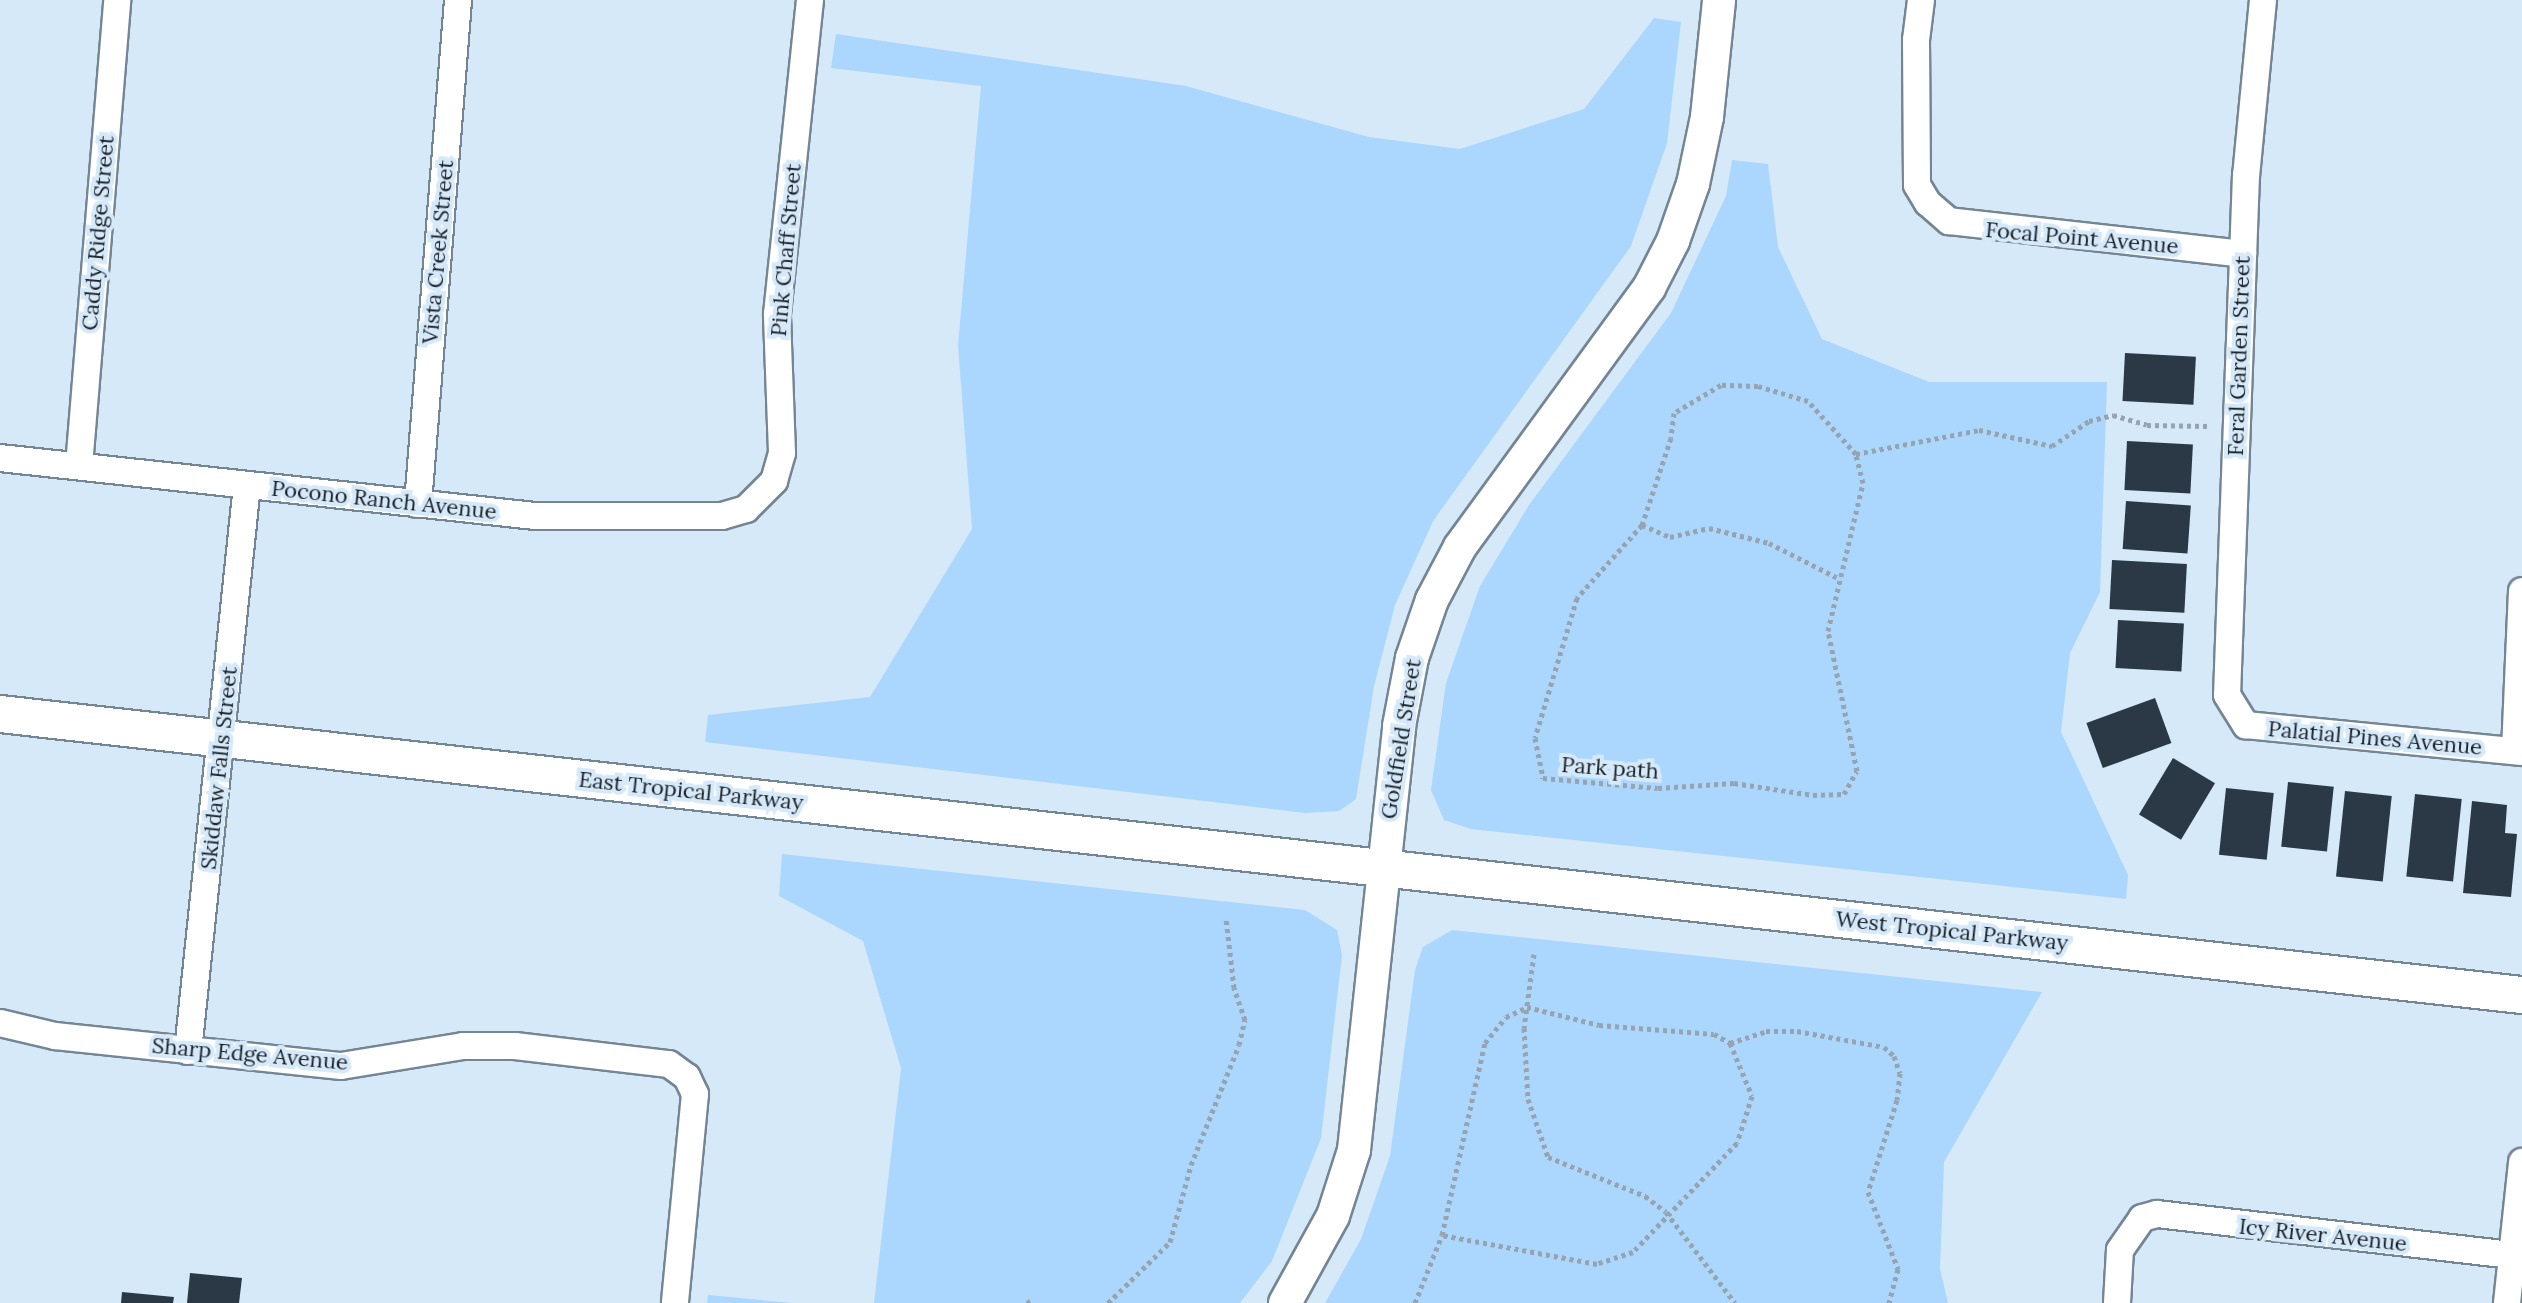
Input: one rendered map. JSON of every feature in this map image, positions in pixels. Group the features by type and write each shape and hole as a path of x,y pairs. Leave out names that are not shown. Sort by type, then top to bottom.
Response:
{"main road":[{"name":"East Tropical Parkway","path":"0,714 1383,868"},
{"name":"West Tropical Parkway","path":"1383,868 2522,995"}],"street":[{"name":"Caddy Ridge Street","path":"79,466 117,0"},
{"name":"Vista Creek Street","path":"418,504 458,0"},
{"name":"Pink Chaff Street","path":"764,496 782,453 777,314 810,0"},
{"name":"Goldfield Street","path":"1285,1303 1333,1216 1354,1150 1399,726 1412,658 1432,600 1460,547 1649,288 1673,241 1693,184 1707,117 1719,0"},
{"name":"Focal Point Avenue","path":"1921,0 1916,40 1917,185 1928,203 1949,221 1970,228 2243,254"},
{"name":"Feral Garden Street","path":"2235,710 2227,695 2224,671 2253,76 2263,0"},
{"name":"Pocono Ranch Avenue","path":"0,458 535,516 722,516 764,496"},
{"name":"Skiddaw Falls Street","path":"188,1051 223,739 247,485"},
{"path":"2518,751 2522,591"},
{"name":"Palatial Pines Avenue","path":"2235,710 2246,725 2266,729 2297,727 2518,751"},
{"name":"Sharp Edge Avenue","path":"0,1023 55,1036 341,1066 463,1046 515,1046 669,1064 687,1077 695,1094 675,1303"},
{"path":"2507,1303 2517,1255 2522,1162"},
{"name":"Icy River Avenue","path":"2117,1303 2116,1266 2131,1230 2142,1218 2157,1214 2517,1255"}],"path":[{"name":"Park path","path":"1721,385 1758,386 1808,401 1856,454 1863,483 1828,631 1857,771 1844,794 1813,795 1734,783 1658,788 1543,778 1535,738 1577,598 1642,525 1671,438 1674,413 1721,385"},
{"path":"1856,454 1979,430 2052,446 2089,421 2113,415 2147,425 2217,426"},
{"path":"1642,525 1670,537 1709,528 1769,543 1840,579"},
{"path":"1108,1303 1170,1242 1191,1165 1239,1045 1245,1020 1234,988 1226,918"},
{"path":"1534,954 1527,1007 1528,1099 1548,1157 1645,1196 1666,1212 1735,1303"},
{"path":"1415,1303 1442,1235 1485,1043 1506,1017 1527,1007 1599,1025 1703,1032 1730,1043 1766,1031 1797,1031 1884,1047 1894,1056 1900,1073 1897,1100 1868,1192 1898,1269 1889,1303"},
{"path":"1442,1235 1597,1264 1633,1252 1666,1212 1737,1143 1747,1121 1752,1096 1730,1043"}],"shaded area":[{"path":"1654,18 1681,22 1667,143 1631,246 1433,521 1395,605 1374,686 1356,799 1339,811 1305,813 705,742 708,715 870,697 972,529 958,345 981,86 831,68 836,34 1186,86 1369,137 1460,149 1584,109"},
{"path":"1732,160 1768,164 1778,247 1822,339 1929,382 2107,382 2100,592 2070,653 2061,732 2128,875 2126,899 1471,829 1444,820 1431,790 1446,683 1480,586 1529,505 1671,313 1726,196"},
{"path":"782,854 1305,910 1337,930 1342,955 1321,1138 1272,1261 1240,1303 874,1303 901,1068 863,941 779,896"},
{"path":"1452,930 2042,992 1944,1162 1940,1269 1948,1303 1325,1303 1361,1239 1390,1156 1415,970 1423,947"},
{"path":"708,1295 792,1303 707,1303"}],"building":[{"path":"2125,353 2196,357 2193,405 2122,401"},
{"path":"2127,441 2193,444 2190,493 2124,490"},
{"path":"2126,501 2191,506 2187,553 2123,549"},
{"path":"2112,560 2187,564 2184,613 2109,609"},
{"path":"2118,620 2184,623 2181,671 2115,668"},
{"path":"2155,698 2171,743 2103,768 2086,723"},
{"path":"2173,758 2215,783 2181,840 2139,815"},
{"path":"2288,782 2334,787 2327,851 2281,847"},
{"path":"2226,788 2274,793 2267,860 2219,855"},
{"path":"2345,791 2392,796 2383,881 2336,877"},
{"path":"2415,794 2462,799 2453,881 2406,877"},
{"path":"2472,801 2507,805 2505,833 2517,834 2511,897 2463,893"},
{"path":"190,1273 242,1278 239,1303 187,1303"},
{"path":"122,1292 174,1297 173,1303 121,1303"}]}
